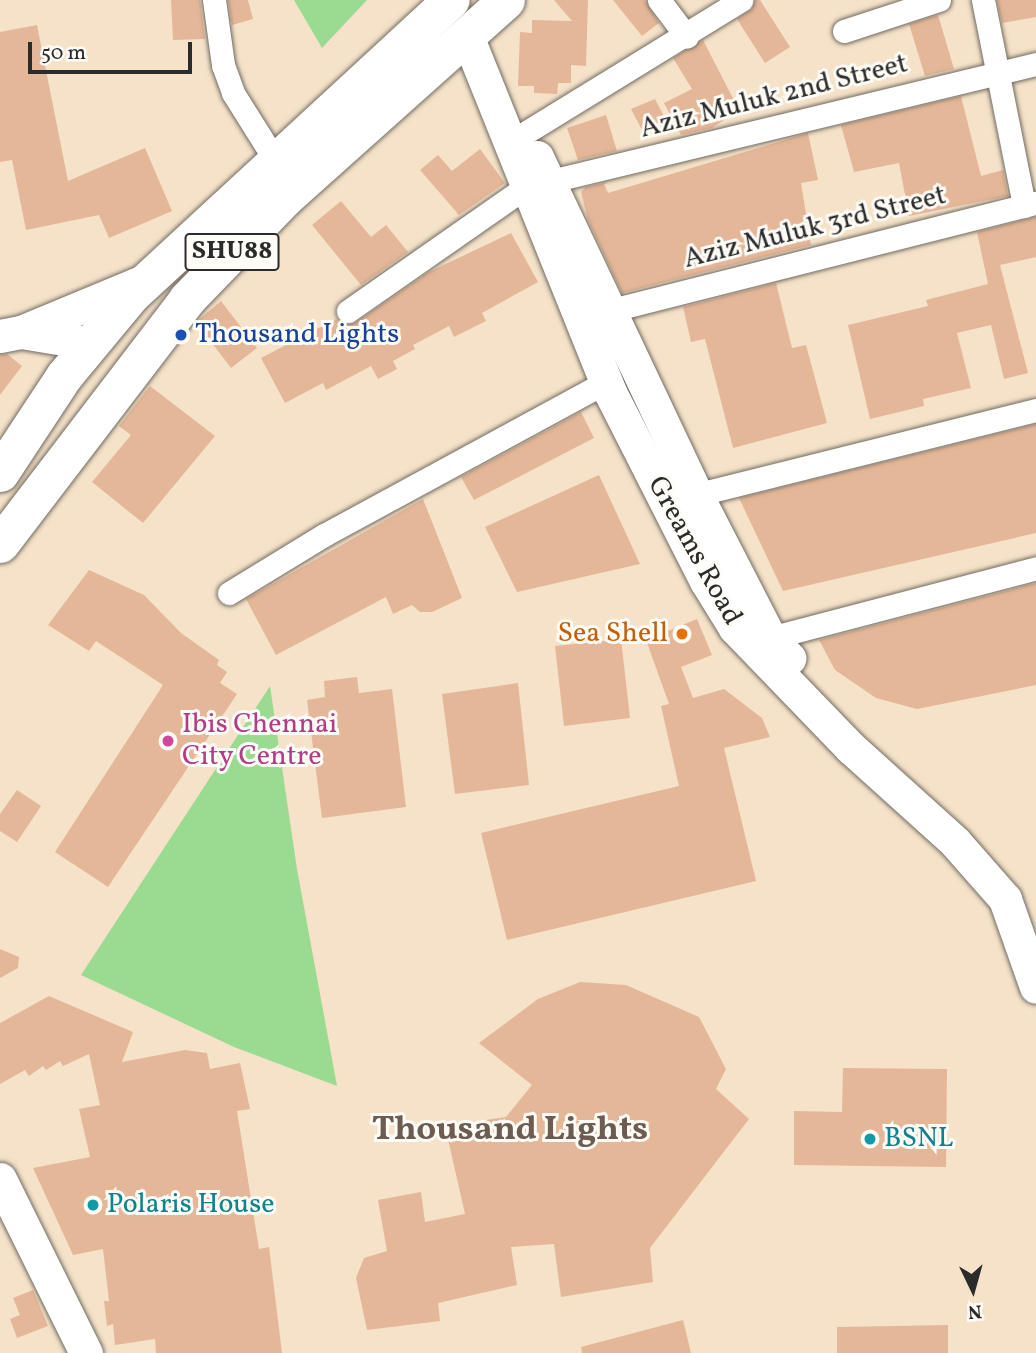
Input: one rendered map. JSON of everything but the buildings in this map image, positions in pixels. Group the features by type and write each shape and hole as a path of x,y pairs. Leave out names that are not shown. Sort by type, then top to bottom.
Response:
{"main road":[{"name":"SHU88","path":"0,473 88,343 146,279 451,0"},
{"name":"SHU88","path":"0,544 170,317 286,197 485,19"},
{"path":"64,376 103,406"}],"street":[{"path":"214,0 223,65 233,93 275,160"},
{"path":"659,0 687,37"},
{"path":"525,133 687,37 741,0"},
{"path":"844,31 939,0"},
{"path":"983,0 1030,204"},
{"name":"Greams Road","path":"485,19 525,133 538,186 608,311 681,499 735,628 851,748 955,842 1005,899 1036,987"},
{"name":"Greams Road","path":"485,19 538,186 606,382 769,638 1010,873 1036,929"},
{"name":"Aziz Muluk 2nd Street","path":"538,186 1036,64"},
{"path":"348,311 538,186"},
{"name":"Aziz Muluk 3rd Street","path":"608,311 1030,204"},
{"path":"10,334 146,279"},
{"path":"10,334 88,343"},
{"path":"229,593 324,535 606,382"},
{"path":"681,499 1036,410"},
{"path":"769,638 1036,568"},
{"path":"0,1179 86,1353"}],"green space":[{"path":"294,0 367,0 322,48"},
{"path":"270,686 297,869 337,1086 234,1047 81,975"}],"place":[{"name":"Thousand Lights","path":"181,335"},
{"name":"Sea Shell","path":"682,634"},
{"name":"Ibis Chennai City Centre","path":"168,741"},
{"name":"BSNL","path":"870,1139"},
{"name":"Polaris House","path":"93,1205"}],"district":[{"name":"Thousand Lights","path":"510,1130"}]}
